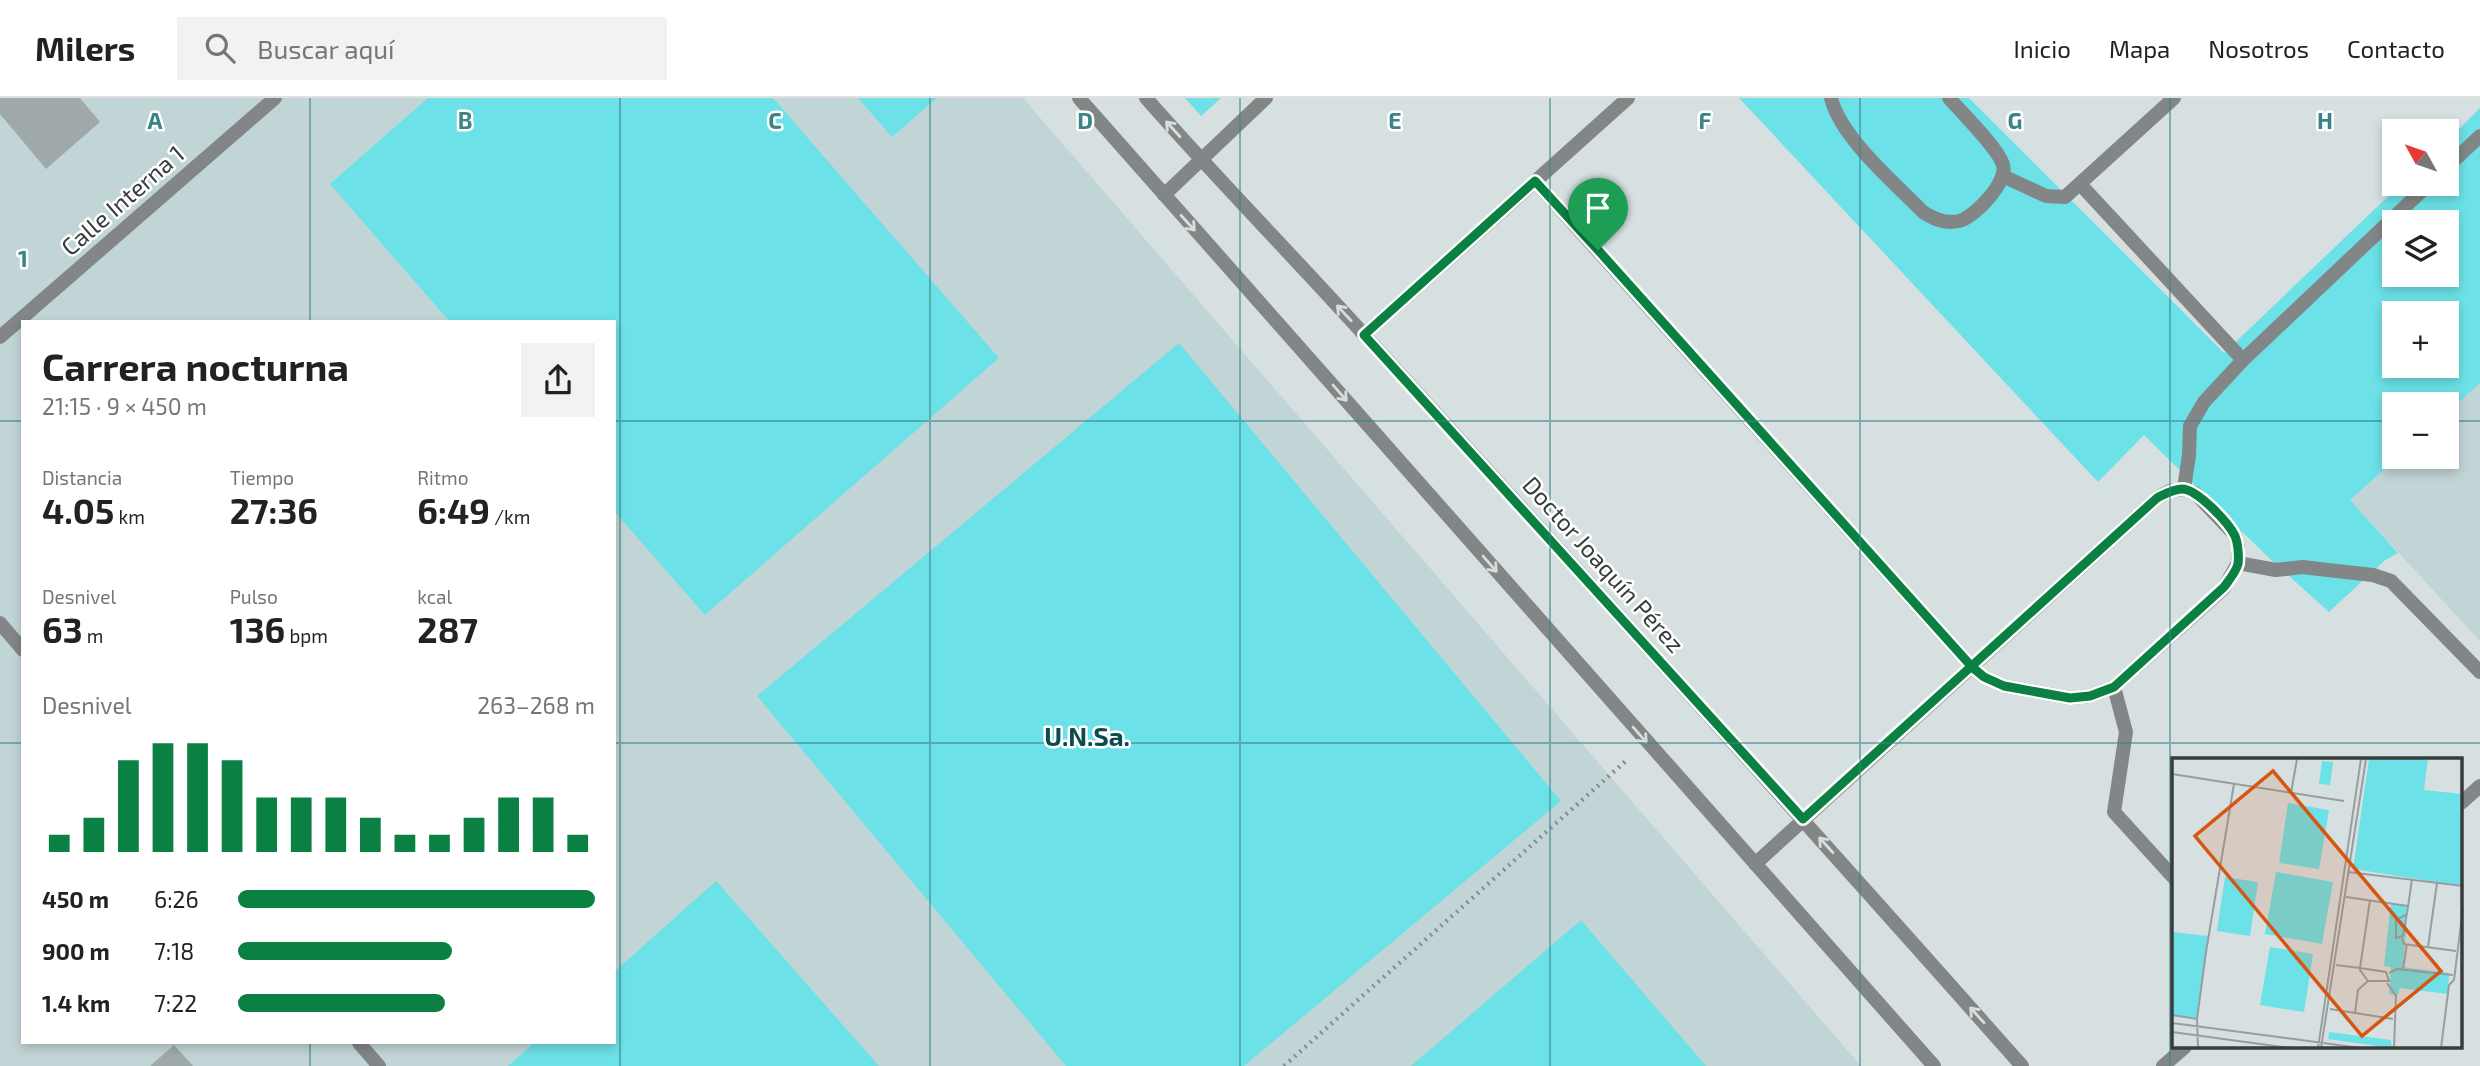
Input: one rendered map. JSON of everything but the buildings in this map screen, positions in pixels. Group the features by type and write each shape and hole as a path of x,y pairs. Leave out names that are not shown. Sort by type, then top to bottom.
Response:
{"street":[{"path":"1079,98 1934,1066"},
{"name":"Doctor Joaquín Pérez","path":"1146,98 1803,819 2022,1066"},
{"path":"1164,195 1266,98"},
{"path":"1364,335 1628,98"},
{"path":"1831,98 1834,112 1846,131 1923,212 1936,220 1959,220 1968,216 1991,195 2003,176 2004,165 1997,153 1949,98"},
{"path":"2003,176 2046,196 2065,197 2174,98"},
{"name":"Calle Interna 1","path":"0,337 273,99"},
{"path":"2459,155 2480,136"},
{"path":"1535,181 1972,667 1984,677 2004,686 2070,698 2090,696 2114,687 2224,587 2238,564 2235,535 2195,493 2184,489 2170,491 2157,498 1972,667 1803,819 1755,864"},
{"path":"2080,184 2243,360"},
{"path":"2184,489 2190,426 2204,402 2243,360 2416,196"},
{"path":"2238,564 2276,570 2303,567 2373,575 2391,581 2480,672"},
{"path":"0,623 21,648"},
{"path":"2114,687 2126,732 2114,812 2172,876"},
{"path":"2462,802 2480,786"},
{"path":"360,1044 379,1066"},
{"path":"2164,1066 2184,1048"}],"path":[{"path":"1284,1066 1647,743"}],"shaded area":[{"path":"0,98 1023,98 1861,1066 0,1066"},
{"path":"428,98 773,98 999,358 705,615 616,513 616,320 448,320 330,184"},
{"path":"858,98 937,98 892,137"},
{"path":"1185,98 1221,98 1201,116"},
{"path":"1739,98 1969,98 2224,353 2388,196 2459,196 2459,129 2480,108 2480,383 2459,402 2459,392 2382,392 2382,469 2385,469 2350,500 2398,553 2384,561 2329,612 2269,558 2144,435 2098,482"},
{"path":"1179,343 1561,801 1244,1066 1066,1066 757,696"},
{"path":"2480,380 2480,641 2350,500 2384,469 2459,469 2459,400"},
{"path":"716,881 879,1066 508,1066 533,1044 616,1044 616,970"},
{"path":"1581,920 1706,1066 1411,1066"}],"district":[{"name":"U.N.Sa.","path":"1087,737"}],"route":[{"path":"1598,250 1535,181 1364,335 1803,819 1972,667 2157,498 2170,491 2184,489 2195,493 2206,503 2235,535 2238,564 2233,575 2224,587 2114,687 2090,696 2070,698 2004,686 1984,677 1972,667 1598,250"}]}
